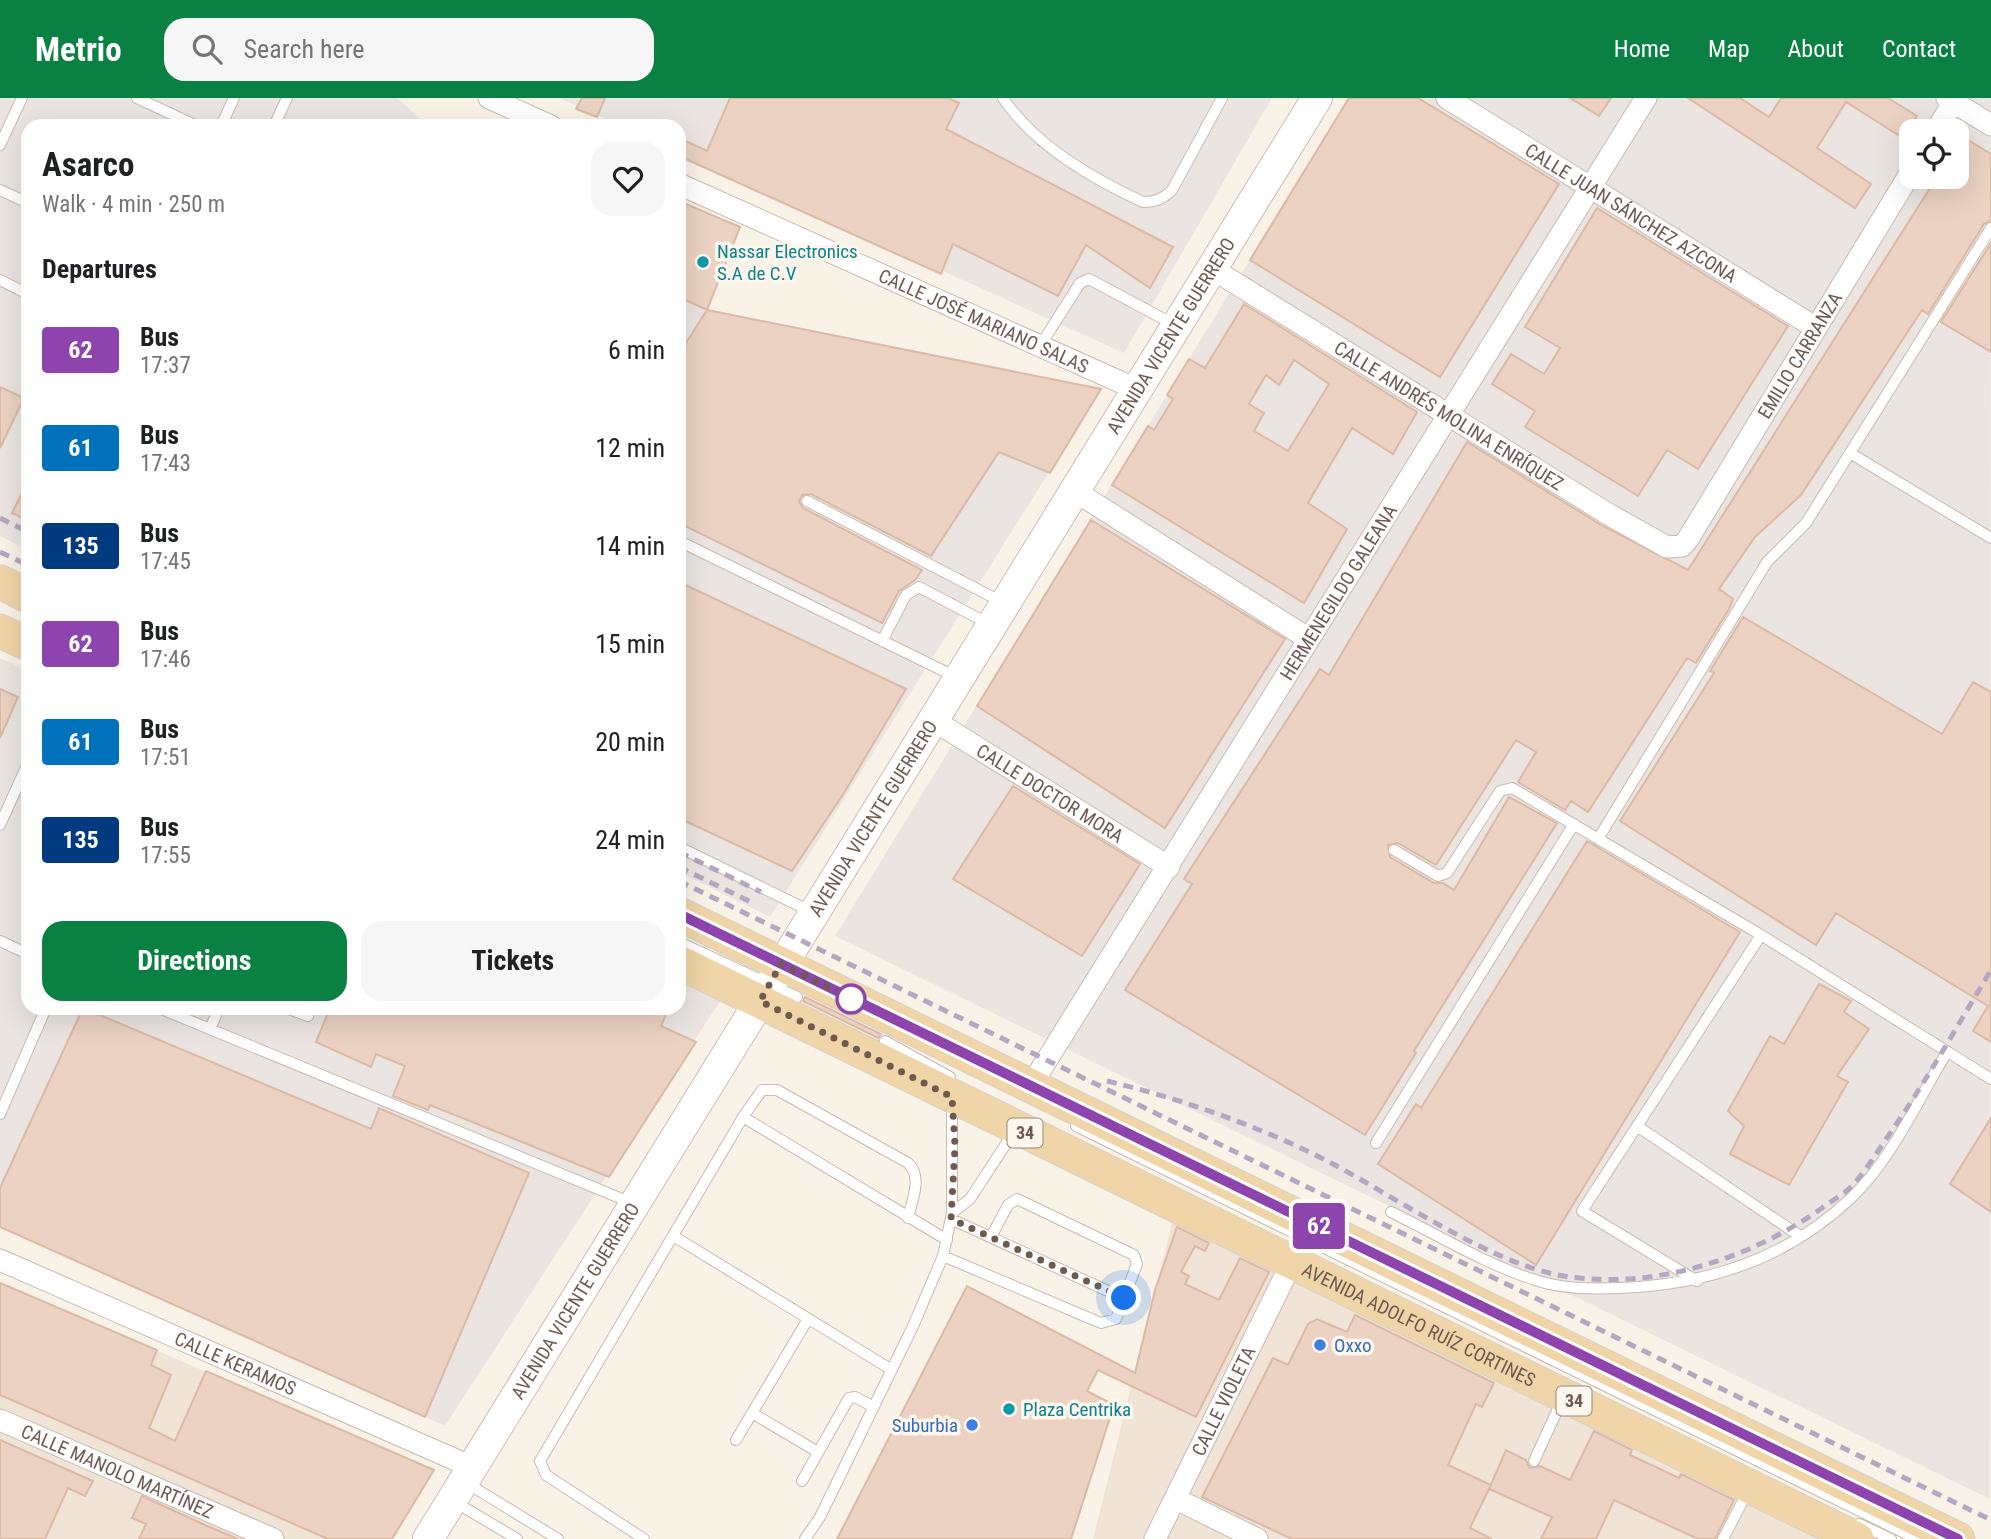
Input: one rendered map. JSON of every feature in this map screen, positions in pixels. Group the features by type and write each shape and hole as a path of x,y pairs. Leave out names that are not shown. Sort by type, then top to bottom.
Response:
{"main road":[{"name":"AVENIDA VICENTE GUERRERO","path":"428,1539 635,1203 777,982 813,913 1317,98"},
{"path":"0,582 21,592"},
{"path":"0,631 21,641"},
{"name":"AVENIDA ADOLFO RUÍZ CORTINES","path":"686,919 777,982 958,1091 1292,1262 1564,1396 1761,1484 1857,1539"},
{"name":"AVENIDA ADOLFO RUÍZ CORTINES","path":"686,963 777,982 1030,1087 1958,1539"}],"street":[{"path":"489,98 536,119"},
{"name":"CALLE JUAN SÁNCHEZ AZCONA","path":"1447,98 1816,328"},
{"name":"HERMENEGILDO GALEANA","path":"1030,1087 1450,417 1646,98"},
{"path":"1942,119 1952,99 1991,125"},
{"name":"CALLE JOSÉ MARIANO SALAS","path":"686,187 1136,389"},
{"name":"EMILIO CARRANZA","path":"1688,539 1901,189"},
{"name":"CALLE ANDRÉS MOLINA ENRÍQUEZ","path":"1211,268 1450,417 1667,547 1682,545 1688,539"},
{"path":"1073,490 1309,639"},
{"name":"CALLE DOCTOR MORA","path":"933,720 1169,867"},
{"name":"CALLE KERAMOS","path":"0,1260 463,1483"},
{"name":"CALLE VIOLETA","path":"1155,1539 1292,1262"},
{"name":"CALLE MANOLO MARTÍNEZ","path":"0,1420 274,1539"},
{"path":"1176,1499 1257,1539"}],"lane":[{"path":"0,145 22,98"},
{"path":"137,98 182,119"},
{"path":"224,119 234,98"},
{"path":"277,119 287,98"},
{"path":"1003,98 1054,149 1080,170 1143,202 1165,197 1172,190 1222,98"},
{"path":"0,190 21,200"},
{"path":"1598,839 1767,562 1807,523 1991,228"},
{"path":"1040,346 1080,283 1087,279 1100,282 1175,325"},
{"path":"0,281 21,291"},
{"path":"1850,453 1991,538"},
{"path":"807,501 998,614"},
{"path":"686,544 958,678"},
{"path":"882,641 906,595 919,587 998,614"},
{"path":"0,596 21,606"},
{"path":"0,825 21,778"},
{"path":"1394,850 1438,876 1447,873 1500,791 1507,787 1761,935 1991,1079"},
{"path":"1376,1143 1574,824"},
{"path":"686,850 813,913"},
{"path":"686,931 777,982 797,998"},
{"path":"1698,1281 1582,1211 1761,935"},
{"path":"0,941 21,951"},
{"path":"686,946 777,982"},
{"path":"0,1114 43,1015"},
{"path":"180,1015 635,1203"},
{"path":"210,1029 216,1015"},
{"path":"891,1028 949,1060"},
{"path":"805,1539 820,1517 892,1370 943,1256 952,1216 958,1091 885,1041"},
{"path":"1391,1212 1511,1271 1563,1287 1648,1287 1698,1281 1740,1267 1800,1236 1852,1197 1876,1168 1947,1052"},
{"path":"640,1538 546,1475 540,1461 675,1237 743,1117 762,1090 777,1090 908,1163 916,1173 916,1180 908,1218"},
{"path":"952,1216 970,1199 1007,1116 1532,1366"},
{"path":"743,1117 947,1240"},
{"path":"1065,1121 1917,1539"},
{"path":"1637,1126 1800,1236"},
{"path":"943,1256 1101,1323 1116,1319 1137,1257 1023,1200 1013,1201 1008,1205 992,1236"},
{"path":"952,1216 1124,1298"},
{"path":"675,1237 892,1370"},
{"path":"736,1440 808,1319"},
{"path":"1534,1461 1564,1396"},
{"path":"802,1481 849,1398 855,1397 874,1407"},
{"path":"752,1413 818,1452"},
{"path":"463,1483 517,1539"},
{"path":"463,1483 558,1539"},
{"path":"1723,1539 1761,1484 1891,1539"}],"shaded area":[{"path":"0,98 397,98 420,119 21,119 21,546 0,536"},
{"path":"559,98 1272,98 1124,353 686,155 686,119 606,119"},
{"path":"1349,98 1991,98 1990,1499 835,936"},
{"path":"686,299 707,310 1101,389 770,917 686,875"},
{"path":"0,658 21,668 21,1015 686,1015 686,984 720,1001 445,1426 0,1227"},
{"path":"1175,1211 1845,1539 1093,1539"},
{"path":"0,1283 434,1470 392,1539 0,1539"}],"building":[{"path":"582,98 605,98 597,117 576,109"},
{"path":"730,98 948,98 959,103 946,129 1173,247 1150,288 1086,245 1058,296 953,244 941,274 686,159 686,141 707,151"},
{"path":"1349,98 1418,98 1559,184 1440,377 1250,260"},
{"path":"1570,98 1611,98 1599,116"},
{"path":"1688,98 1740,98 1769,117 1781,98 1888,98 1917,116 1915,119 1899,119 1899,135 1846,102 1817,148 1871,184 1855,208"},
{"path":"1969,141 1991,154 1991,220 1984,224 1928,314 1922,310 1801,495 1755,537 1719,589 1733,599 1729,609 1696,663 1687,658 1588,812 1571,801 1565,810 1518,782 1536,752 1516,740 1436,865 1398,843 1388,845 1390,857 1434,883 1443,883 1454,890 1509,797 1557,823 1414,1051 1416,1053 1365,1135 1125,990 1192,884 1184,879 1320,669 1329,675 1467,442 1601,525 1688,570 1929,189 1969,189"},
{"name":"Nassar Electronics S.A de C.V","path":"686,204 740,227 707,310 686,300"},
{"path":"1597,208 1788,326 1698,469 1667,450 1638,496 1525,427 1535,411 1492,384 1511,354 1544,374 1560,348 1525,327"},
{"path":"1991,243 1991,352 1941,322"},
{"path":"1244,304 1417,412 1393,454 1352,428 1308,503 1347,529 1304,603 1112,485 1148,426 1154,430 1173,399 1167,395 1189,359 1205,368","holes":["1294,360 1329,384 1288,451 1254,431 1264,413 1249,404 1266,375 1279,385"]},
{"path":"707,310 1101,389 1050,473 999,452 931,556 811,494 802,495 799,502 803,508 922,570 915,580 899,591 882,623 686,526 686,343"},
{"path":"0,387 21,397 21,404 0,448"},
{"path":"21,495 21,518 12,513"},
{"path":"1091,520 1285,639 1165,828 977,706"},
{"path":"686,585 906,689 844,793 792,871 686,821"},
{"path":"1743,617 1942,734 1973,682 1991,692 1991,1042 1973,1031 1988,1006 1836,913 1816,945 1620,821 1714,673 1710,671"},
{"path":"0,689 18,697 0,738"},
{"path":"1013,786 1140,864 1082,956 953,879"},
{"path":"1587,841 1740,932 1536,1265 1378,1164 1416,1104 1421,1108"},
{"path":"1819,984 1851,1001 1844,1012 1869,1029 1837,1076 1848,1082 1789,1185 1730,1154 1744,1126 1728,1111 1770,1036 1784,1044"},
{"path":"805,997 881,1034 878,1038 803,1001"},
{"path":"80,1015 100,1015 371,1129 379,1108 529,1173 425,1417 0,1227 0,1188"},
{"path":"327,1015 666,1015 661,1026 696,1042 609,1177 430,1105 428,1110 393,1096 405,1066 376,1054 371,1067 316,1042"},
{"path":"1991,1118 1991,1212 1950,1184"},
{"name":"Plaza Centrika","path":"1177,1227 1209,1243 1205,1251 1195,1246 1181,1272 1189,1276 1185,1284 1219,1300 1240,1258 1269,1272 1196,1417 1098,1370 1087,1391 1114,1405 1071,1539 837,1539 967,1286 1135,1373 1155,1290"},
{"path":"0,1283 157,1350 151,1365 171,1375 149,1428 175,1441 206,1371 434,1470 392,1539 328,1539 0,1395"},
{"path":"1355,1315 1494,1383 1482,1407 1476,1404 1448,1465 1491,1485 1470,1528 1492,1539 1292,1539 1202,1497 1273,1358 1288,1365 1308,1324 1317,1319 1347,1332"},
{"path":"1594,1431 1632,1450 1630,1455 1679,1478 1681,1474 1734,1500 1715,1539 1698,1539 1614,1500 1596,1539 1541,1539 1552,1517 1489,1489 1506,1450 1526,1460 1530,1468 1540,1466 1570,1480"},
{"path":"0,1440 93,1481 85,1496 68,1488 45,1539 0,1539"},
{"path":"142,1496 238,1539 139,1539 146,1524 132,1518"}],"railway":[{"path":"0,518 21,528"},
{"path":"0,552 21,562"},
{"path":"686,855 761,892"},
{"path":"686,870 755,904"},
{"path":"686,884 1991,1520"},
{"path":"1107,1081 1164,1096 1280,1138 1333,1164 1473,1243 1531,1268 1592,1279 1662,1275 1730,1257 1763,1243 1793,1227 1852,1186 1919,1090 1991,970"}],"bus line":[{"name":"62","path":"686,917 1958,1539"}],"place":[{"name":"Nassar Electronics S.A de C.V","path":"703,262"},
{"name":"Oxxo","path":"1320,1345"},
{"name":"Plaza Centrika","path":"1009,1409"},
{"name":"Suburbia","path":"972,1425"}],"route":[{"path":"851,999 856,1001 781,964 760,1001 952,1097 955,1146 951,1219 1124,1298"}]}
